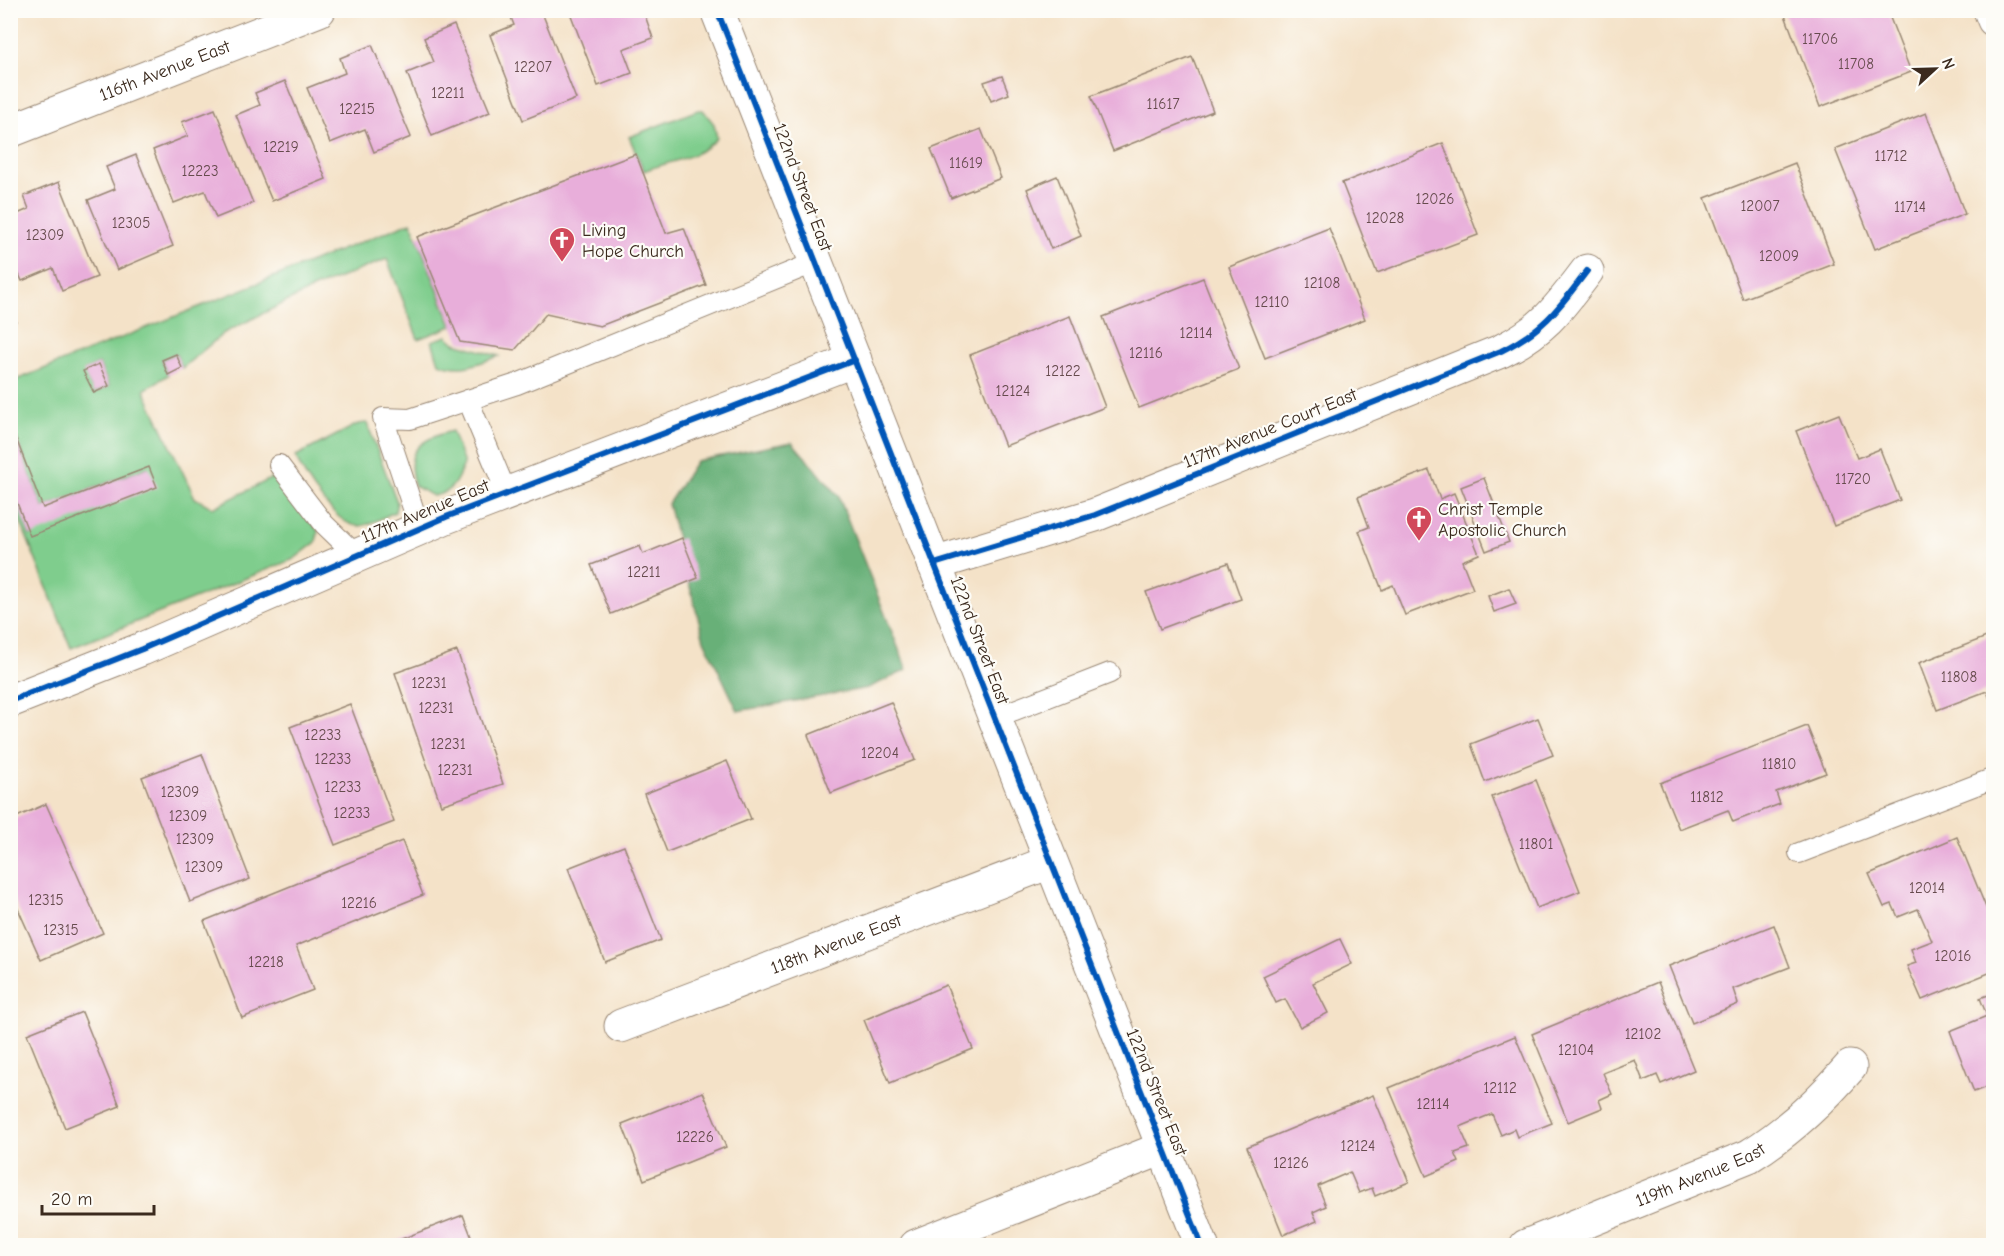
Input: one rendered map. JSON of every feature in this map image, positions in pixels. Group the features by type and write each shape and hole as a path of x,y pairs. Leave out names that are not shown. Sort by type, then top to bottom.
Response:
{"street":[{"name":"116th Avenue East","path":"10,131 319,10"},
{"name":"122nd Street East","path":"717,10 1202,1245"},
{"path":"1990,10 1994,20"},
{"name":"117th Avenue Court East","path":"934,564 1095,515 1501,351 1528,338 1553,315 1587,271"},
{"name":"117th Avenue East","path":"10,701 142,649 420,529 855,360"},
{"name":"118th Avenue East","path":"621,1026 1050,862"},
{"name":"119th Avenue East","path":"1526,1245 1749,1156 1776,1139 1821,1100 1850,1067"},
{"path":"916,1245 1163,1148"}],"lane":[{"path":"420,529 383,418 410,419 517,384 816,262"},
{"path":"468,400 507,494"},
{"path":"279,465 324,524 357,556"},
{"path":"994,718 1110,673"},
{"path":"1799,853 1994,778"}],"green space":[{"path":"703,110 714,124 717,138 701,151 644,171 629,137"},
{"path":"411,222 452,326 418,339 387,259 314,288 224,333 182,368 176,354 162,360 168,375 144,390 195,498 213,508 276,476 318,531 316,542 294,559 71,648 11,498 10,485 30,536 148,467 43,508 15,436 11,438 11,382","holes":["99,364 109,386 94,393 84,371"]},
{"path":"447,336 455,343 499,356 462,367 439,363 432,341"},
{"path":"367,423 397,502 395,512 360,526 341,519 331,510 305,475 296,456 358,424"},
{"path":"452,431 464,464 453,485 445,492 433,496 415,486 411,464 413,455 417,448 431,438"},
{"path":"792,442 838,495 907,670 868,688 738,711 704,640 668,504 696,461"}],"building":[{"path":"508,10 541,10 576,99 523,120 490,35 514,25"},
{"path":"569,10 643,10 653,38 623,49 632,73 598,86"},
{"path":"1783,10 1887,10 1911,72 1820,107"},
{"path":"454,25 490,112 432,136 407,73 434,62 424,38"},
{"path":"372,45 411,137 374,152 365,129 330,143 307,88 345,73 340,58"},
{"path":"1192,57 1213,111 1113,151 1091,96"},
{"path":"1002,76 1009,94 991,101 984,82"},
{"path":"285,81 326,179 272,201 236,115 260,105 255,93"},
{"path":"215,109 253,203 216,218 205,191 174,203 153,150 188,136 182,122"},
{"path":"1926,113 1965,214 1875,249 1835,149"},
{"path":"981,129 1001,178 951,198 931,149"},
{"path":"1443,143 1478,235 1377,273 1342,183"},
{"name":"Living Hope Church","path":"636,154 666,233 684,228 706,285 600,326 546,314 515,350 460,342 417,237"},
{"path":"136,155 173,246 117,270 88,200 115,189 106,167"},
{"path":"1795,163 1834,264 1743,299 1705,198"},
{"path":"1057,176 1081,236 1051,249 1027,189"},
{"path":"59,182 97,277 62,291 53,268 22,281 10,254 10,217 29,209 24,196"},
{"path":"1329,228 1365,319 1265,358 1229,267"},
{"path":"1203,278 1239,369 1139,408 1103,317"},
{"path":"10,308 16,321 10,323"},
{"path":"1070,316 1105,407 1005,446 970,355"},
{"path":"176,354 182,368 168,375 162,360"},
{"path":"99,364 109,386 94,393 83,371"},
{"path":"1839,414 1857,458 1880,449 1900,500 1834,526 1796,431"},
{"path":"15,436 43,508 149,467 157,487 30,536 10,485 10,438"},
{"name":"Christ Temple Apostolic Church","path":"1429,470 1440,499 1454,493 1479,554 1462,561 1473,589 1405,615 1393,585 1382,590 1359,531 1369,527 1358,497"},
{"path":"1484,478 1509,542 1486,551 1461,487"},
{"path":"682,538 698,578 611,614 591,565 640,546 643,554"},
{"path":"1228,563 1241,599 1160,629 1146,592"},
{"path":"1509,588 1516,604 1494,612 1488,596"},
{"path":"1994,634 1994,702 1991,702 1987,691 1937,710 1919,663"},
{"path":"457,651 503,784 441,805 395,673"},
{"path":"891,702 915,760 831,793 808,735"},
{"path":"350,704 394,822 335,845 290,727"},
{"path":"1538,718 1553,755 1485,782 1471,744"},
{"path":"1807,726 1826,773 1776,792 1780,804 1733,822 1728,810 1679,829 1660,783"},
{"path":"202,754 250,879 190,902 142,777"},
{"path":"727,761 751,819 667,852 644,794"},
{"path":"1536,780 1580,891 1537,908 1492,797"},
{"path":"46,804 103,933 41,960 10,891 10,820"},
{"path":"1957,837 1994,927 1994,971 1922,1000 1907,966 1916,963 1911,949 1932,941 1918,909 1898,917 1892,904 1884,907 1869,874"},
{"path":"402,841 423,895 296,946 313,990 242,1018 204,921"},
{"path":"624,846 661,940 605,962 568,868"},
{"path":"1774,925 1790,967 1733,989 1738,1004 1692,1023 1669,966"},
{"path":"1340,939 1352,964 1313,983 1328,1013 1300,1027 1285,999 1276,1003 1263,976"},
{"path":"1658,982 1694,1070 1661,1084 1657,1075 1643,1081 1635,1060 1603,1073 1612,1094 1599,1100 1602,1108 1568,1122 1532,1034"},
{"path":"946,985 973,1049 890,1083 864,1020"},
{"path":"1994,993 1994,1084 1974,1092 1950,1031 1987,1016 1980,998"},
{"path":"82,1012 120,1106 65,1128 27,1034"},
{"path":"1515,1036 1552,1123 1517,1137 1514,1129 1501,1135 1492,1114 1460,1127 1469,1148 1455,1153 1459,1162 1426,1176 1389,1088"},
{"path":"703,1092 726,1147 644,1180 622,1124"},
{"path":"1373,1095 1409,1182 1375,1196 1372,1188 1359,1193 1350,1172 1318,1186 1326,1206 1313,1212 1317,1221 1283,1235 1247,1147"},
{"path":"463,1215 475,1246 386,1246 386,1245"}],"cycle path":[{"path":"717,10 1202,1246"},
{"path":"934,564 1095,515 1501,351 1529,335 1550,317 1587,271"},
{"path":"10,701 142,649 446,517 855,360"}],"place":[{"name":"Living Hope Church","path":"562,263"},
{"name":"Christ Temple Apostolic Church","path":"1419,542"}]}
